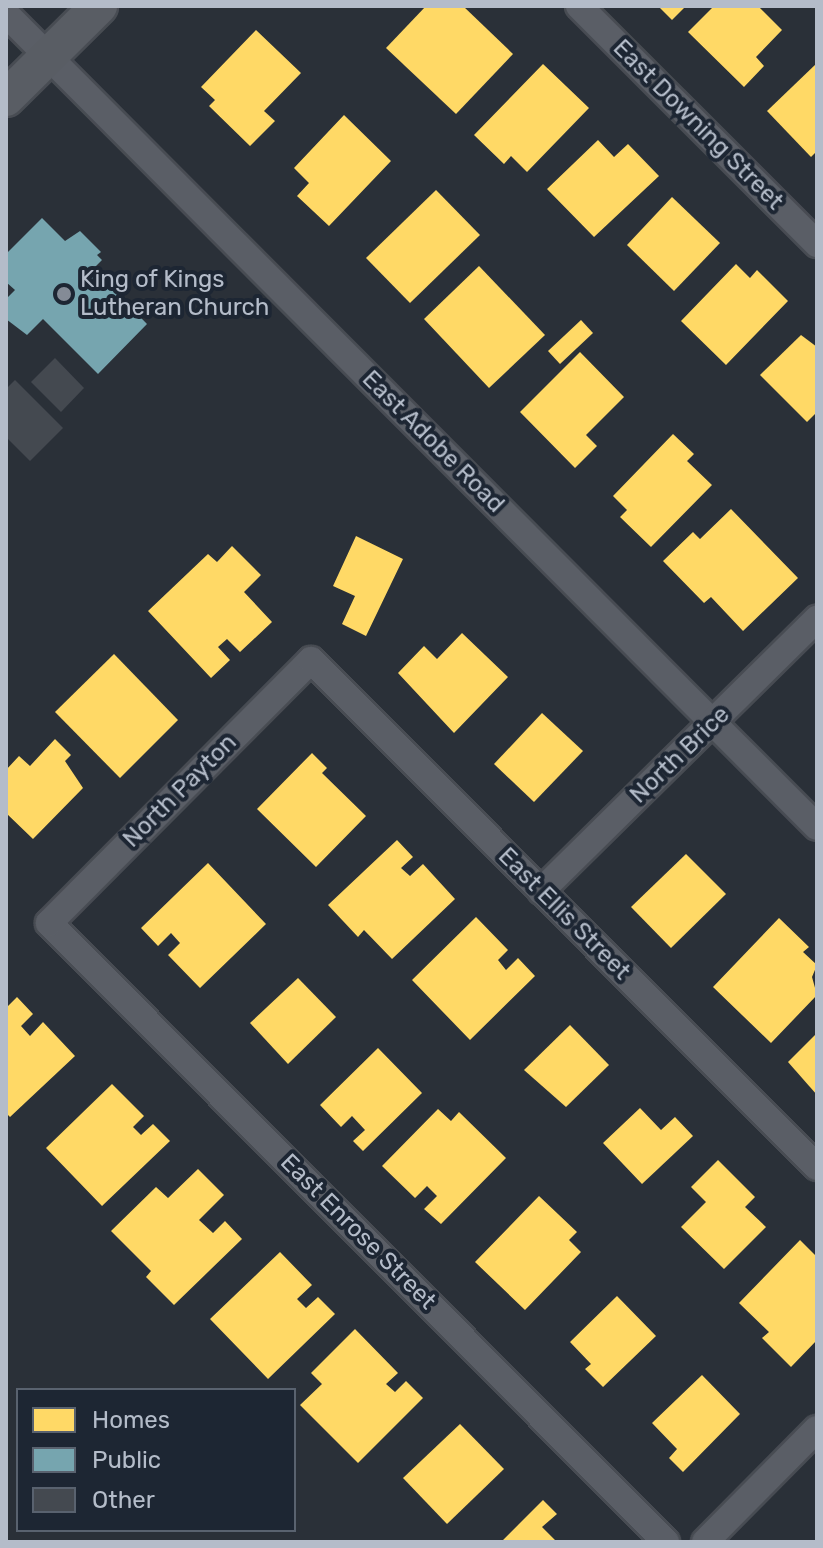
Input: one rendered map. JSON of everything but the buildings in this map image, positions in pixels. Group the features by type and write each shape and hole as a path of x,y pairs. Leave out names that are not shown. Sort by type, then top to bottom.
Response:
{"street":[{"path":"6,98 99,6"},
{"name":"East Downing Street","path":"579,6 817,244"},
{"name":"East Adobe Road","path":"6,14 817,827"},
{"name":"North Brice","path":"541,891 817,619"},
{"name":"East Ellis Street","path":"311,660 817,1167"},
{"name":"North Payton","path":"49,923 311,660"},
{"name":"East Enrose Street","path":"49,923 666,1542"},
{"path":"705,1542 817,1429"}],"place":[{"name":"King of Kings Lutheran Church","path":"64,294"}]}
